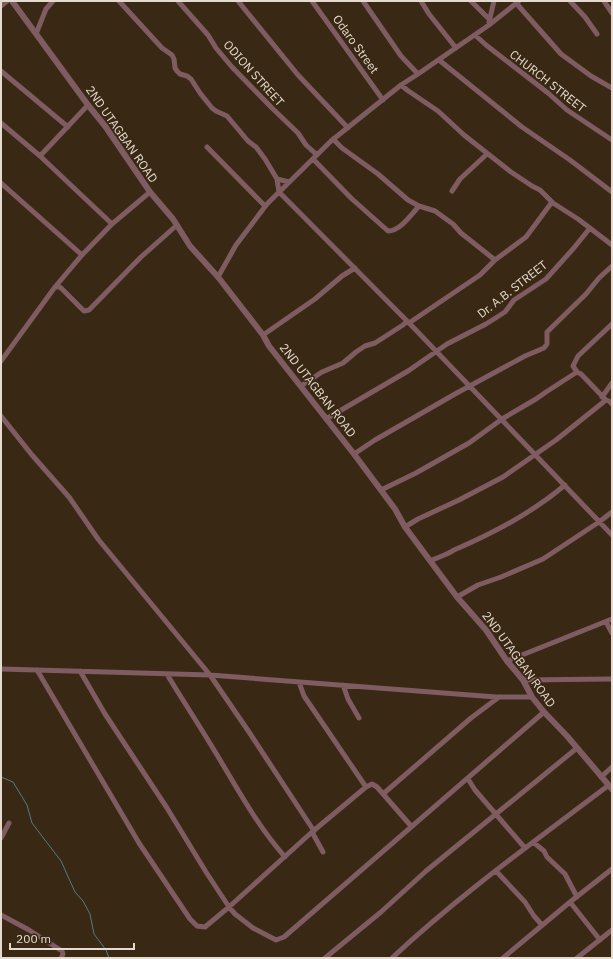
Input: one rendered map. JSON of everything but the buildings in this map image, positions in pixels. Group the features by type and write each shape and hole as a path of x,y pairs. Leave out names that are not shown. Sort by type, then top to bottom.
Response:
{"street":[{"path":"1,6 7,1"},
{"name":"2ND UTAGBAN ROAD","path":"12,1 88,106 105,126 150,192 177,225 190,246 218,277 263,335 269,346 354,454 430,561 457,597 486,630 507,661 523,680 532,697 578,748 610,787"},
{"path":"36,34 46,9 53,1"},
{"path":"118,1 162,48 172,55 177,71 180,74 187,76 212,108 227,116 248,141 256,147 265,158 277,179 279,192 408,322 612,535"},
{"name":"ODION STREET","path":"178,1 208,35 216,48 232,67 267,104 298,133 306,145 317,155"},
{"path":"238,1 298,75 348,128"},
{"name":"Odaro Street","path":"312,1 383,100"},
{"path":"363,1 401,56 418,74"},
{"path":"421,1 429,14 456,48"},
{"path":"471,1 490,19"},
{"path":"489,25 494,1"},
{"path":"570,1 585,17 597,34"},
{"path":"604,1 612,13"},
{"path":"218,277 236,245 265,206 333,139 401,85 475,35 518,2 561,54 591,76 612,88"},
{"name":"CHURCH STREET","path":"475,35 567,110 612,140"},
{"path":"439,60 522,127 612,192"},
{"path":"1,71 68,127"},
{"path":"401,85 438,111 487,154 511,172 540,190 552,202 564,209 612,245"},
{"path":"40,156 88,106"},
{"path":"1,123 40,156 112,224"},
{"path":"333,139 342,148 378,174 408,200 419,206 435,211 447,219 461,233 495,260"},
{"path":"207,147 265,206"},
{"path":"452,191 460,179 487,154"},
{"path":"313,159 352,199 388,231 392,231 405,222 419,206"},
{"path":"277,179 289,182"},
{"path":"1,183 82,255"},
{"path":"2,360 55,287 82,255 112,224 150,192"},
{"path":"301,386 322,372 343,363 365,346 375,343 471,282 495,260 526,237 552,202"},
{"path":"55,287 60,286 84,311 89,310 141,258 177,225"},
{"name":"Dr. A.B. STREET","path":"326,419 437,352 447,344 466,335 505,312 514,300 546,279 590,228"},
{"path":"354,454 375,440 470,386 525,356 544,348 547,344 547,332 612,266"},
{"path":"263,335 315,299 342,276 355,268"},
{"path":"612,324 578,356 573,366 604,399 612,404"},
{"path":"381,490 416,473 469,443 577,372"},
{"path":"405,527 418,519 480,490 536,455 604,399 612,383"},
{"path":"1,416 69,498 98,539 210,675 249,732 313,832 324,852"},
{"path":"430,561 439,556 450,553 508,524 547,500 565,485"},
{"path":"457,597 478,585 543,559 612,512"},
{"path":"507,661 612,619"},
{"path":"606,622 612,633"},
{"path":"1,669 210,675 499,697 532,697"},
{"path":"37,670 139,843 190,919 197,926 204,927 230,907 313,832 366,787 372,784 377,787 411,826"},
{"path":"80,671 105,714 167,808 206,872 235,914 253,928 276,940 284,937 544,712"},
{"path":"168,676 256,820 268,838 285,857"},
{"path":"523,680 612,679"},
{"path":"299,682 304,696 366,787"},
{"path":"343,685 348,699 359,718"},
{"path":"383,794 471,718 499,697"},
{"path":"325,958 381,912 426,871 578,748"},
{"path":"601,777 612,767"},
{"path":"468,779 475,790 525,848"},
{"path":"392,958 422,930 525,848 610,787"},
{"path":"1,838 9,822"},
{"path":"533,842 544,851 547,857 565,874 576,897"},
{"path":"503,958 612,869"},
{"path":"496,871 525,902 542,925"},
{"path":"570,902 600,940"},
{"path":"1,915 29,930 62,952 63,954 61,958"},
{"path":"577,958 611,932"}],"waterway":[{"path":"1,777 13,782 27,805 32,823 61,861 75,892 83,901 90,914 94,934 106,950 109,958"}]}
